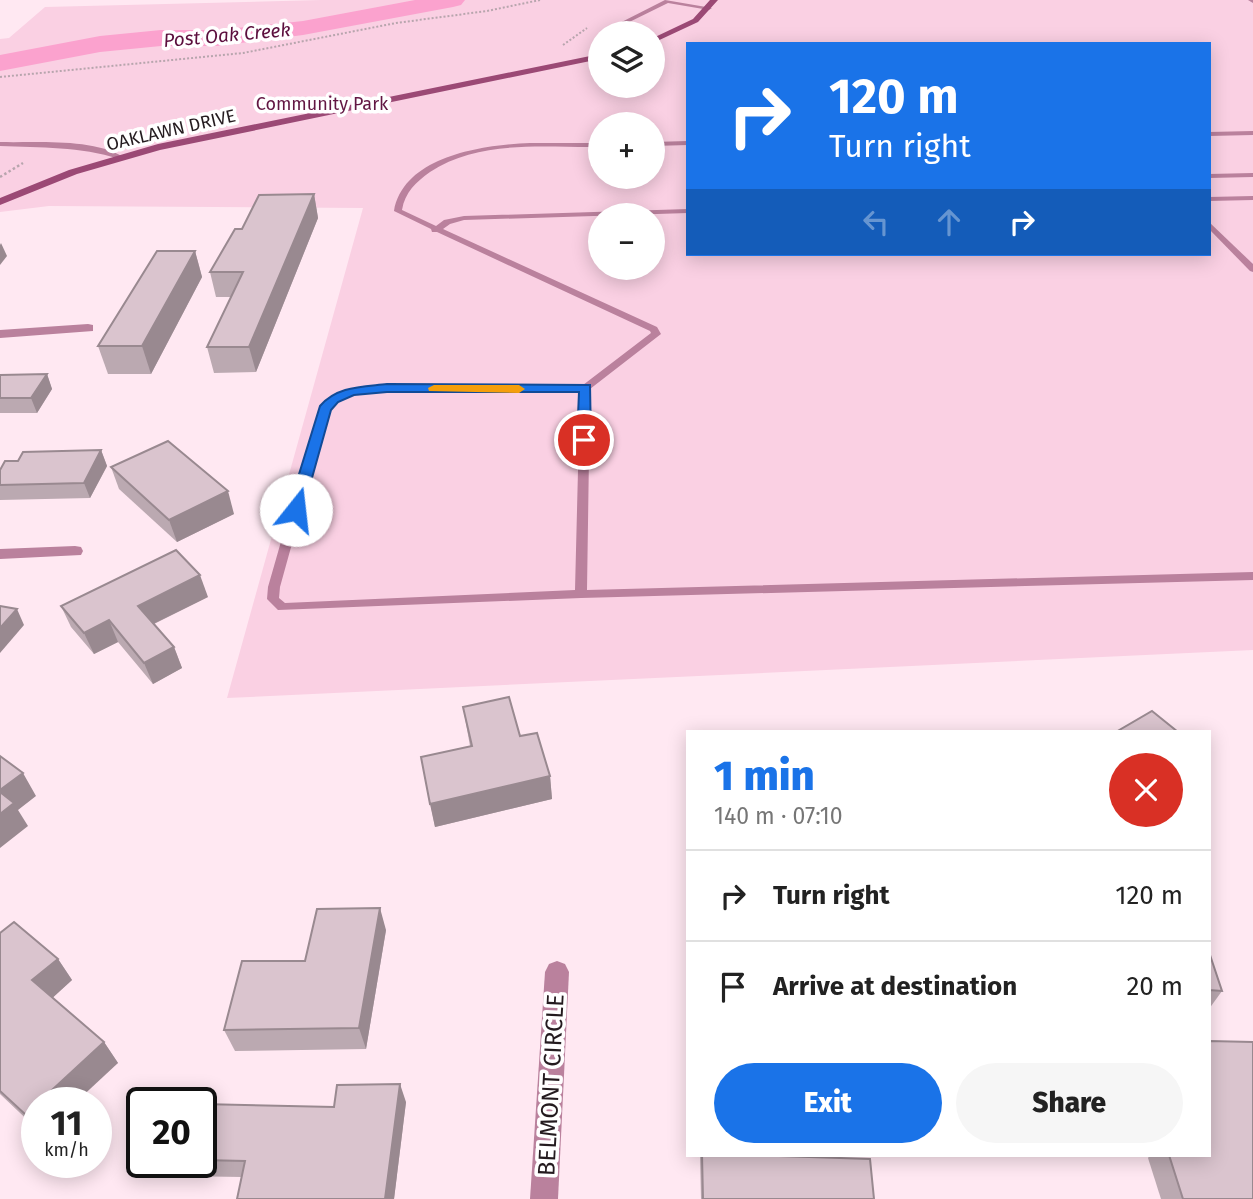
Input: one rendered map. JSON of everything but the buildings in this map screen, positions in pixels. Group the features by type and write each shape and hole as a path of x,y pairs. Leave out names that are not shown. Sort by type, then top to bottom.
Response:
{"street":[{"path":"665,36 687,26 712,4"},
{"name":"OAKLAWN DRIVE","path":"0,202 119,157 588,59"},
{"path":"0,334 88,328"},
{"path":"0,554 75,551"},
{"name":"BELMONT CIRCLE","path":"544,1199 557,972"}],"lane":[{"path":"628,21 667,1 712,4"},
{"path":"1211,134 1253,133"},
{"path":"0,144 91,149 119,157"},
{"path":"665,144 686,144"},
{"path":"588,145 500,148 447,158 429,168 400,196 398,211 654,329 656,334 585,388 361,389 333,399 324,409 274,587 273,599 282,607 581,594 1253,576"},
{"path":"1211,176 1253,175"},
{"path":"1211,199 1253,198"},
{"path":"435,230 447,222 464,218 686,211"},
{"path":"1211,226 1253,270"},
{"path":"581,594 585,388"}],"path":[{"path":"0,77 243,53 396,23 487,11 540,0"}],"green space":[{"name":"Community Park","path":"321,0 1253,0 1253,650 227,698 363,208 49,206 0,212 0,39 9,38 45,7"}],"waterway":[{"name":"Post Oak Creek","path":"0,63 100,44 161,38 217,38 303,28 453,0"}],"slow traffic":[{"path":"434,388 519,389"}],"route":[{"path":"296,510 324,409 333,399 361,389 585,388 584,440"}]}
